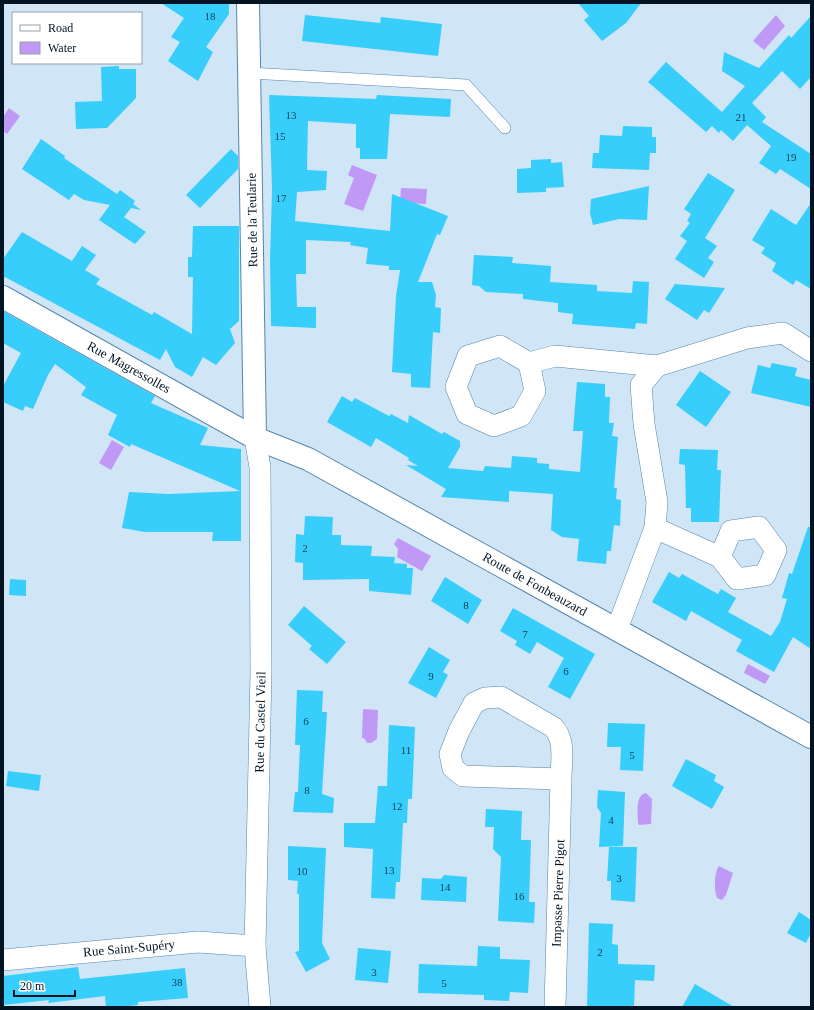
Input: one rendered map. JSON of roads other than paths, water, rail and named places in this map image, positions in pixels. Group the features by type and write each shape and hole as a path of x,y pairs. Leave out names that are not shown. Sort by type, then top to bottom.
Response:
{"street":[{"name":"Rue de la Teularie","path":"248,3 255,438"},
{"name":"Rue Magressolles","path":"3,297 255,438"},
{"path":"528,363 555,356 657,366 747,338 782,333 811,351"},
{"path":"617,630 655,528 657,502 644,424 641,385 657,366"},
{"name":"Route de Fonbeauzard","path":"255,438 308,459 811,736"},
{"name":"Rue du Castel Vieil","path":"255,438 260,467 261,672 255,946 260,1007"},
{"path":"655,528 720,557"},
{"name":"Impasse Pierre Pigot","path":"555,1007 562,745 559,734 553,727 501,697 485,698 474,703 459,731 450,754 454,768 464,776 561,779"},
{"name":"Rue Saint-Supéry","path":"3,960 198,942 255,946"}],"lane":[{"path":"249,73 466,85 505,128"}],"water":[{"path":"776,15 785,26 764,50 753,41"},
{"path":"9,108 20,116 7,134 3,131 3,117"},
{"path":"352,165 377,175 363,211 344,204 354,178 348,175"},
{"path":"401,188 427,189 426,204 400,203"},
{"path":"112,440 124,447 111,470 99,463"},
{"path":"398,538 431,556 422,571 397,557 398,549 394,544"},
{"path":"748,664 770,676 765,684 744,673"},
{"path":"363,709 378,710 377,739 371,743 367,743 364,738 362,738"},
{"path":"646,793 652,799 651,824 639,825 639,801 642,794"},
{"path":"719,866 733,873 726,895 722,900 717,898 715,891 715,877"}]}
